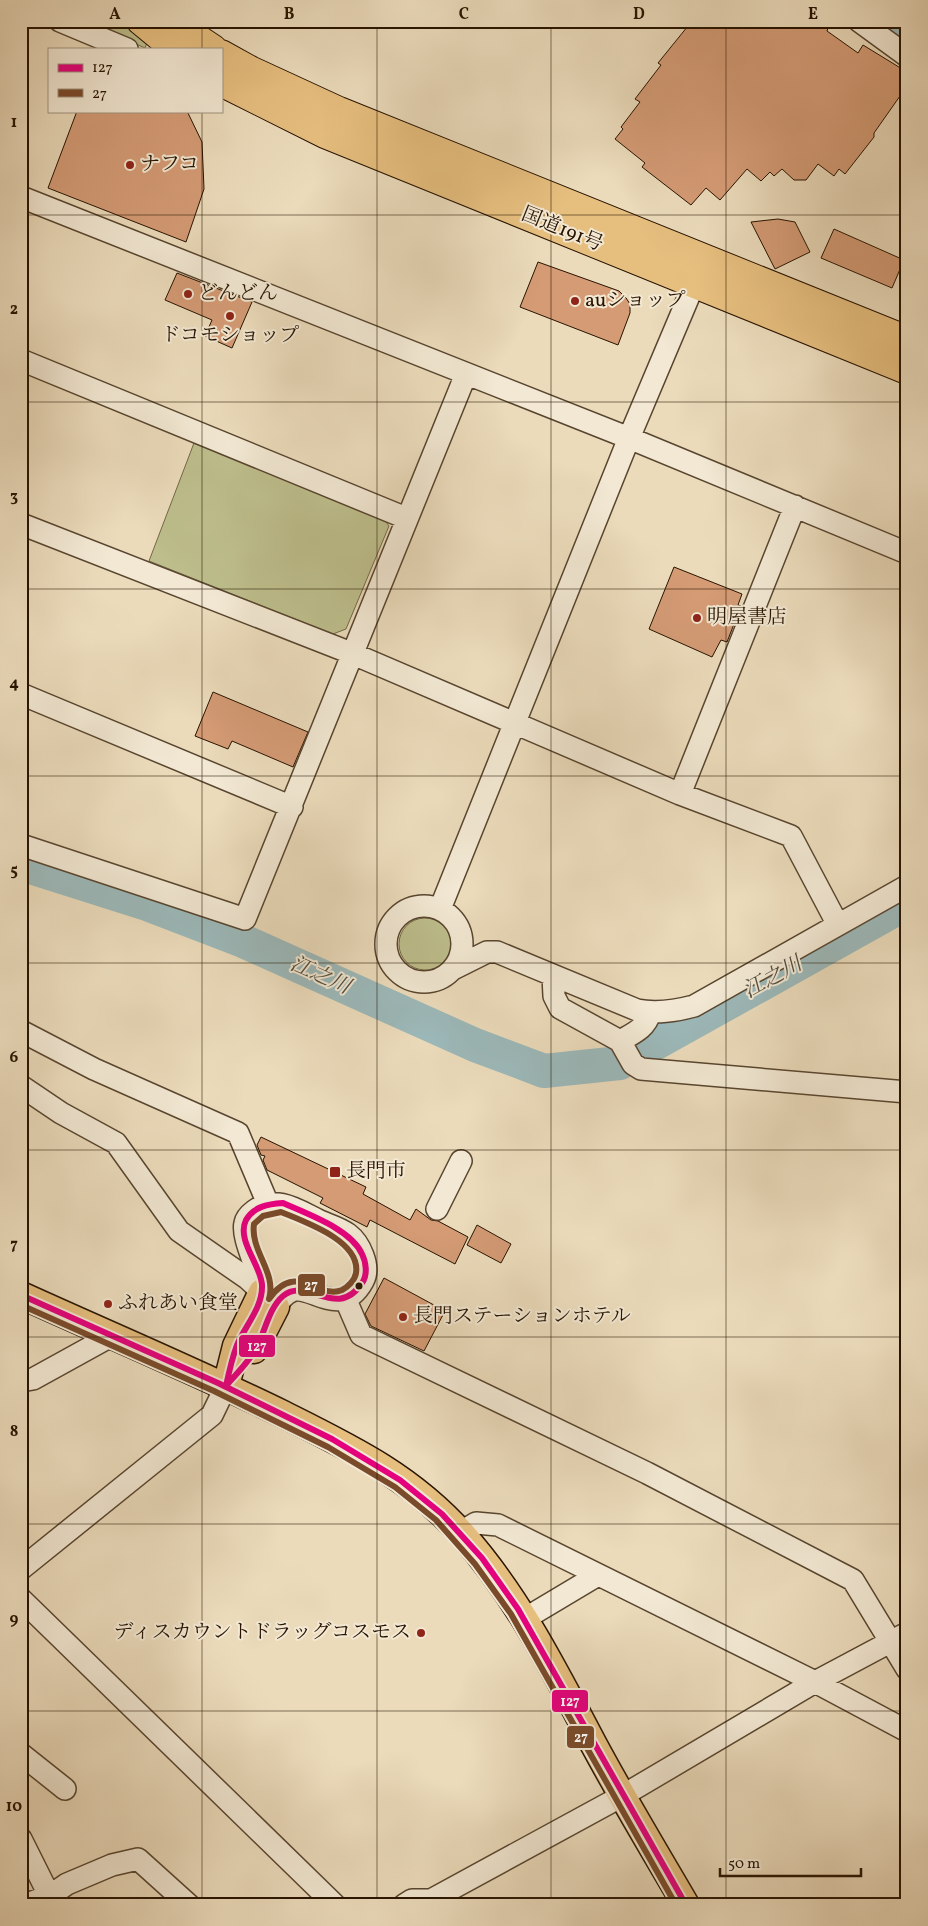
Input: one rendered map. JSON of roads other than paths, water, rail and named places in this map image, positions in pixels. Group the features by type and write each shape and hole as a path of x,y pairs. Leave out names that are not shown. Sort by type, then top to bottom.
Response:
{"highway":[{"path":"141,21 174,48"},
{"path":"171,21 212,48"},
{"name":"国道191号","path":"222,55 250,70 339,111 907,340"},
{"name":"国道191号","path":"224,85 325,134 907,370"}],"main road":[{"path":"21,1296 226,1386 370,1457 425,1499 461,1532 495,1573 526,1618 622,1796 686,1905"},
{"path":"226,1386 236,1346 269,1300"}],"street":[{"path":"60,21 125,48"},
{"path":"859,21 907,56"},
{"path":"21,197 629,438 907,553"},
{"path":"440,909 629,438 705,258"},
{"path":"21,360 406,518"},
{"path":"21,845 245,919 466,374"},
{"path":"680,794 795,506"},
{"path":"21,524 352,653 680,794 791,836 838,925"},
{"path":"21,694 292,807"},
{"path":"453,969 461,955 461,934 450,915 440,909 419,905 399,915 387,933 387,955 400,973 419,982 440,979 453,969 487,952 497,952 637,1010 650,1012 678,1010 694,1006 907,886"},
{"path":"553,976 554,996 560,1008 620,1041 633,1064 641,1069 907,1092"},
{"path":"620,1041 641,1029 648,1021 650,1012"},
{"path":"21,1031 94,1069 238,1133 268,1204"},
{"path":"21,1086 61,1113 116,1143 179,1230 248,1279 269,1300"},
{"path":"437,1209 461,1161"},
{"path":"283,1203 348,1234 358,1245 364,1261 364,1280 351,1295 345,1298 328,1300 302,1290 293,1290 284,1296 269,1300 244,1232 245,1222 249,1215 260,1206 283,1203"},
{"path":"345,1298 361,1335 647,1473 853,1580 899,1638 907,1669"},
{"path":"21,1381 33,1379 111,1336"},
{"path":"21,1569 212,1415 226,1386"},
{"path":"461,1532 476,1523 498,1525 816,1682 907,1732"},
{"path":"526,1618 598,1575"},
{"path":"21,1599 335,1905"},
{"path":"404,1905 412,1900 431,1900 622,1796 816,1682 899,1638"},
{"path":"21,1754 65,1789"},
{"path":"21,1839 52,1900"},
{"path":"24,1905 52,1900 76,1880 112,1865 138,1859 189,1905"}],"water":[{"path":"876,21 907,21 907,44"}],"waterway":[{"name":"江之川","path":"21,864 144,903 243,941 475,1045 544,1071 620,1063"},
{"name":"江之川","path":"640,1052 907,903"}],"place":[{"name":"ナフコ","path":"130,165"},
{"name":"どんどん","path":"188,294"},
{"name":"auショップ","path":"575,301"},
{"name":"ドコモショップ","path":"230,316"},
{"name":"明屋書店","path":"697,618"},
{"name":"長門市","path":"335,1172"},
{"name":"ふれあい食堂","path":"108,1304"},
{"name":"長門ステーションホテル","path":"403,1317"},
{"name":"ディスカウントドラッグコスモス","path":"421,1633"}]}
